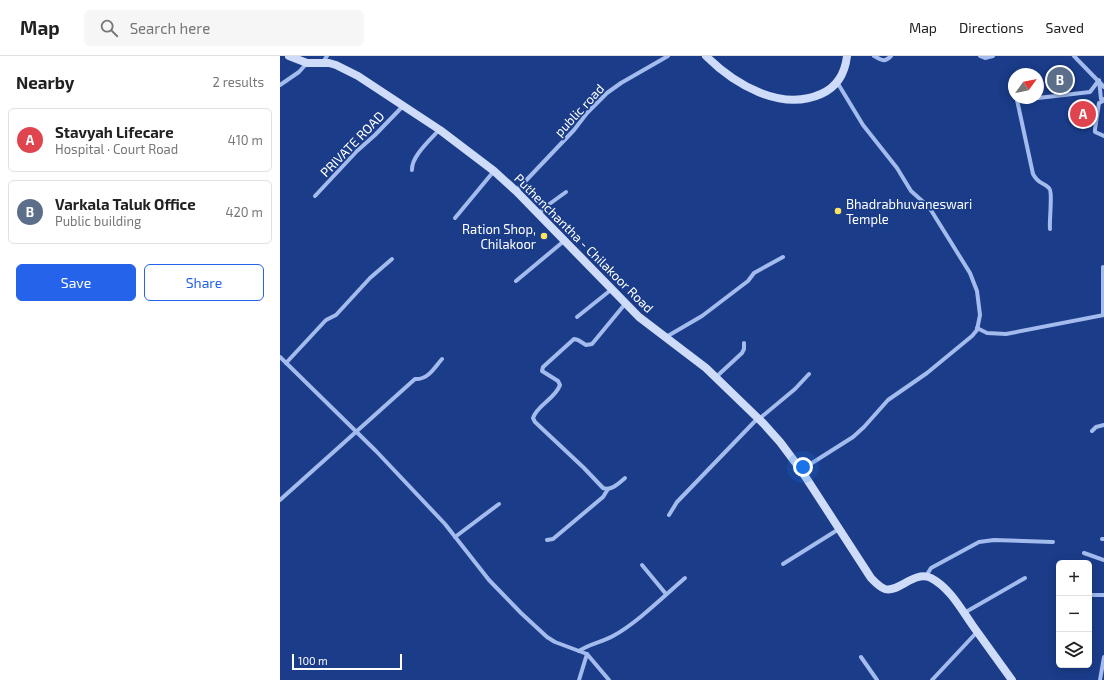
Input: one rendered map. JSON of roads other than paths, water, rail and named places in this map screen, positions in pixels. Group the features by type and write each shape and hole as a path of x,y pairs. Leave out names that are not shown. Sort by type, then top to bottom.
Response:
{"main road":[{"name":"Puthenchantha - Chilakoor Road","path":"289,56 307,63 325,59 329,63 358,76 440,130 494,171 516,191 639,317 706,368 759,418 780,442 801,470 871,578 880,587 886,590 892,589 914,578 925,577"},
{"path":"706,56 730,78 783,100 809,99 824,93 837,82 845,68 847,56"},
{"path":"925,577 931,578 947,590 1012,680"}],"street":[{"name":"public road","path":"516,191 607,93 621,83 668,56"},
{"path":"874,56 885,61 891,56"},
{"path":"980,56 985,58 993,56"},
{"path":"1074,56 1080,58 1104,87"},
{"path":"280,85 299,72 307,63"},
{"path":"1044,97 1090,92 1099,80"},
{"path":"1099,80 1100,99 1103,99 1103,101 1098,103 1094,129 1095,132 1104,136"},
{"path":"801,470 853,437 864,428 888,400 948,356 972,336 977,328 980,315 974,282 970,273 929,207 911,191 898,168 863,125 837,82"},
{"path":"1018,104 1033,174 1037,181 1050,188 1052,191 1050,229"},
{"name":"PRIVATE ROAD","path":"315,196 357,151 404,106"},
{"path":"412,170 412,164 415,157 440,130"},
{"path":"455,218 494,171"},
{"path":"538,214 566,192"},
{"path":"516,281 564,241"},
{"path":"665,337 702,316 748,282 754,273 783,257"},
{"path":"286,363 326,320 336,315 370,278 392,259"},
{"path":"977,328 987,332 1006,334 1103,315 1103,267"},
{"path":"577,317 612,289"},
{"path":"608,489 602,487 535,422 533,418 536,412 555,393 560,385 558,381 542,371 542,367 574,340 578,340 586,345 592,344 626,303"},
{"path":"716,377 742,353 744,343"},
{"path":"280,357 403,479 445,524 489,580 521,614 555,642 587,654 609,680"},
{"path":"280,500 415,379 421,380 426,378 442,359"},
{"path":"669,515 677,502 759,418 795,388 809,374"},
{"path":"1092,431 1104,425"},
{"path":"547,540 553,539 603,497 608,489 625,478"},
{"path":"455,537 499,504"},
{"path":"783,564 839,529"},
{"path":"925,577 931,568 979,542 994,540 1053,542"},
{"path":"1084,553 1104,560"},
{"path":"642,565 666,594"},
{"path":"579,651 588,645 618,633 685,578"},
{"path":"964,613 1025,578"},
{"path":"1092,595 1104,595"},
{"path":"932,680 977,631"},
{"path":"579,680 587,654"},
{"path":"861,657 877,680"},
{"path":"1100,680 1104,657"}],"place":[{"name":"Varkala Taluk Office","path":"1060,80"},
{"name":"Stavyah Lifecare","path":"1083,114"},
{"name":"Bhadrabhuvaneswari Temple","path":"838,211"},
{"name":"Ration Shop, Chilakoor","path":"544,236"}]}
